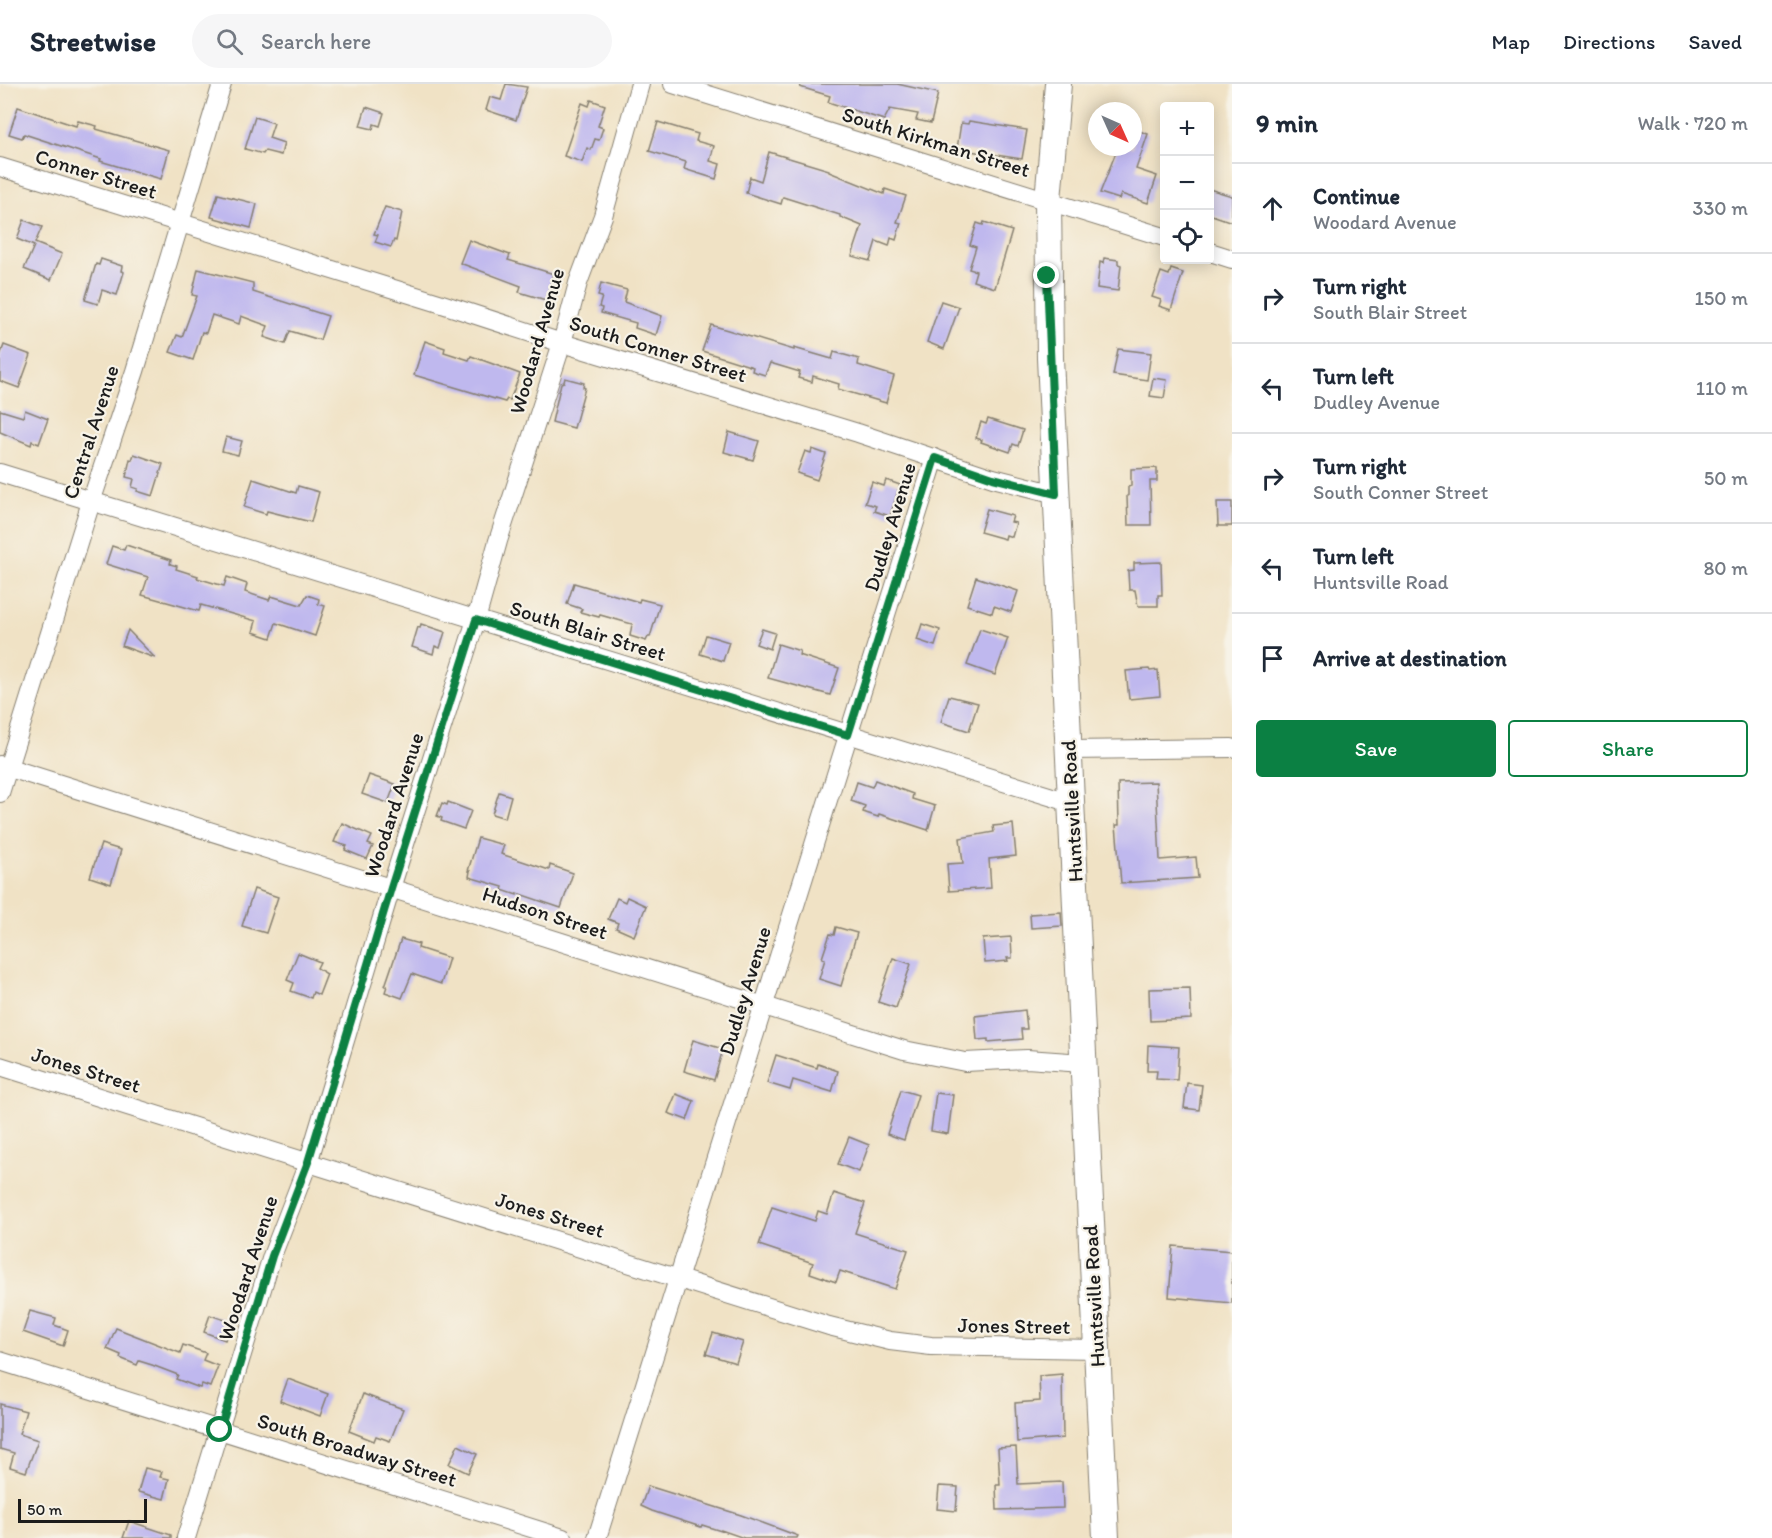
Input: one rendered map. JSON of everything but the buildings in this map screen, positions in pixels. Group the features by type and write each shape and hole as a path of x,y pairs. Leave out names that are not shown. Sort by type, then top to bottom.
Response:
{"main road":[{"name":"Huntsville Road","path":"1058,84 1048,200 1048,299 1106,1538"}],"street":[{"name":"Central Avenue","path":"0,793 4,766 135,371 222,84"},
{"name":"Woodard Avenue","path":"186,1538 272,1256 308,1162 391,888 476,620 498,541 562,343 584,263 603,216 640,84"},
{"name":"South Kirkman Street","path":"673,84 1160,236"},
{"name":"Conner Street","path":"0,167 179,223"},
{"name":"South Conner Street","path":"179,223 993,478 1056,494"},
{"path":"1214,254 1232,259"},
{"name":"Dudley Avenue","path":"597,1538 935,458"},
{"name":"South Blair Street","path":"0,473 1072,803"},
{"path":"1069,750 1232,748"},
{"name":"Hudson Street","path":"4,766 904,1050 965,1062 1027,1059 1083,1063"},
{"name":"Jones Street","path":"0,1066 829,1326 890,1341 952,1347 1097,1349"},
{"name":"South Broadway Street","path":"0,1361 563,1538"}],"route":[{"path":"220,1430 272,1256 308,1162 391,888 476,620 848,735 935,458 993,478 1056,494 1047,276"}]}
